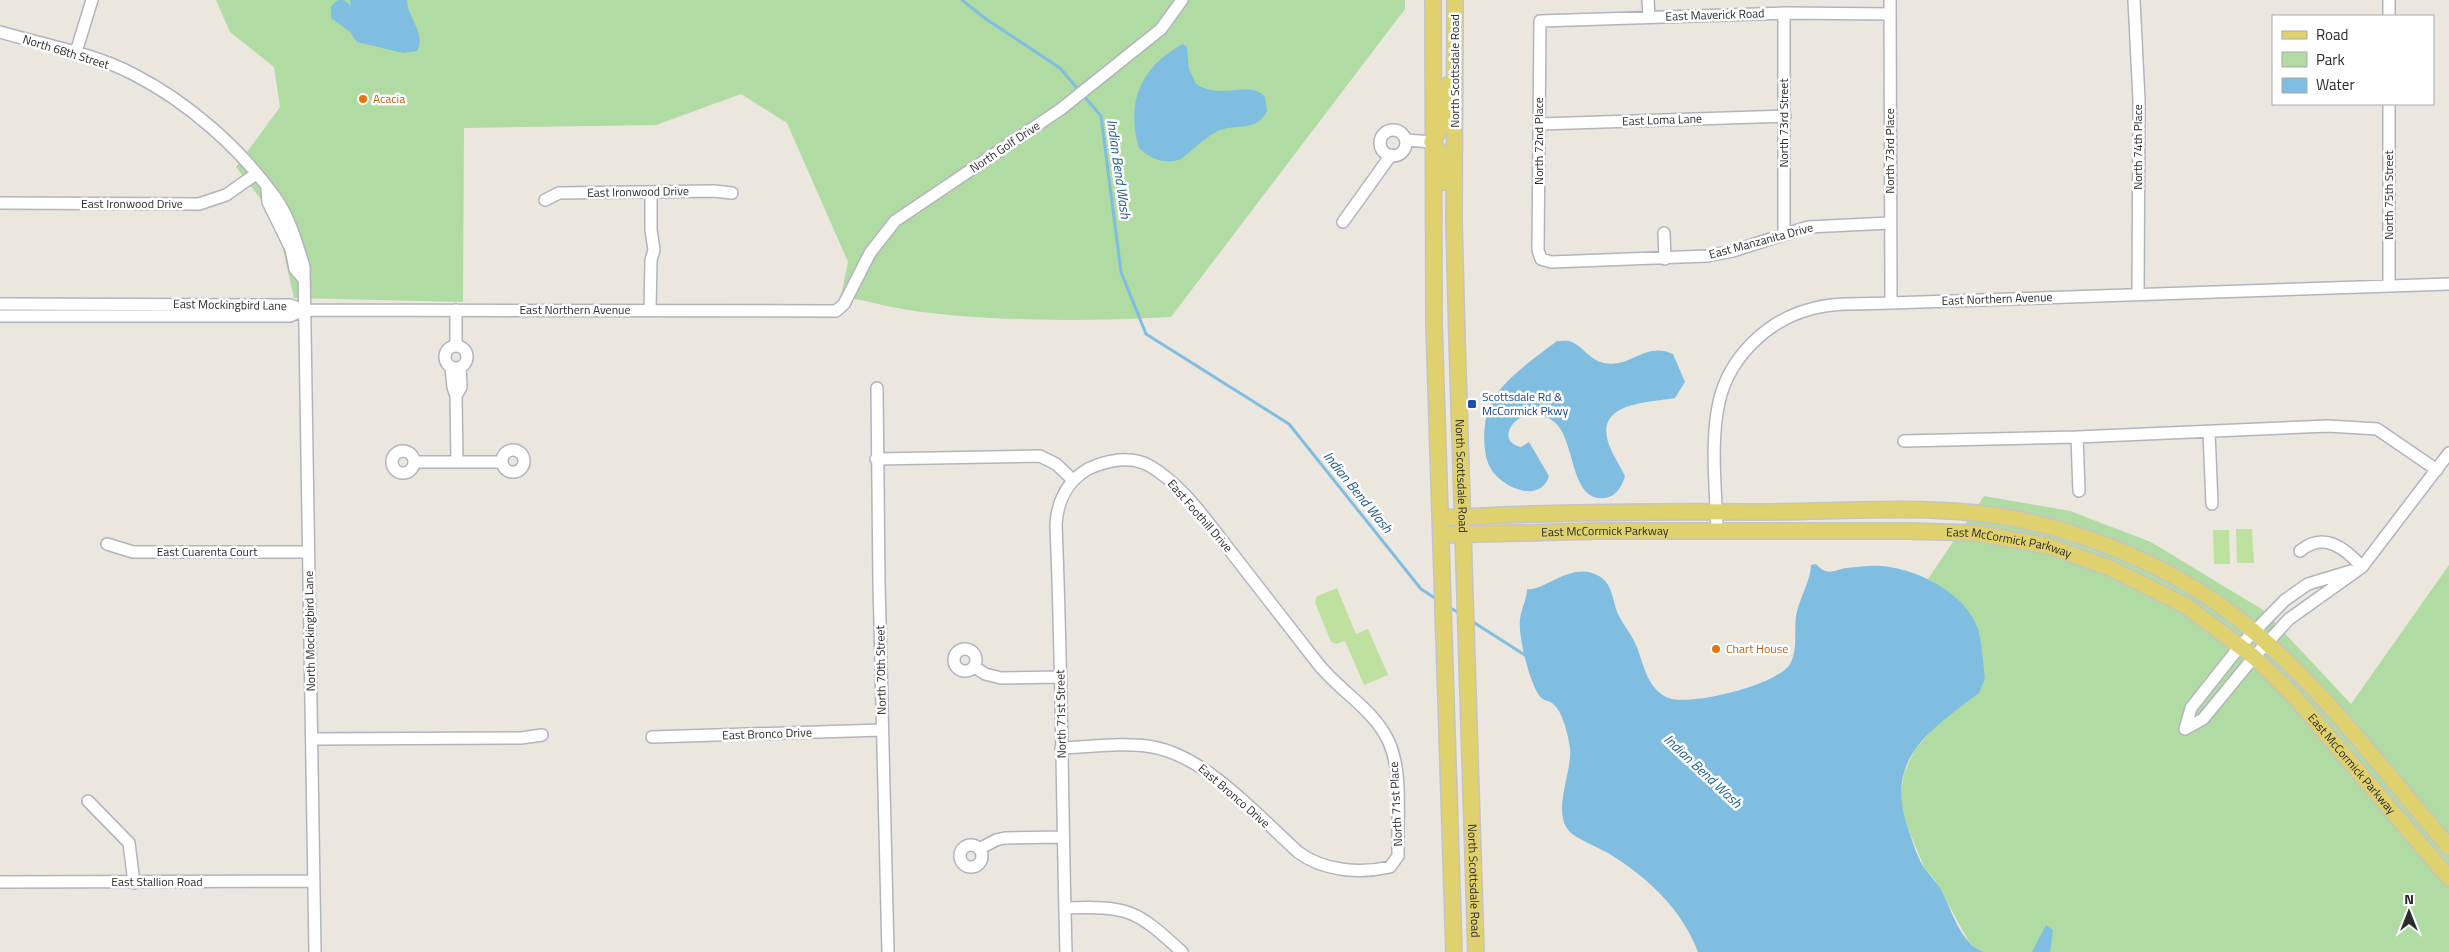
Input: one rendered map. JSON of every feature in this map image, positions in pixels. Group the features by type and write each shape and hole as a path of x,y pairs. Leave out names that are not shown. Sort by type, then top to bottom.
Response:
{"main road":[{"name":"North Scottsdale Road","path":"1433,0 1434,314 1454,952"},
{"name":"North Scottsdale Road","path":"1455,0 1454,222 1476,952"},
{"path":"1454,222 1444,208 1443,156 1432,142 1443,124 1444,100 1455,59"},
{"name":"East McCormick Parkway","path":"1441,518 1716,511 1869,510 1975,513 2018,520 2055,529 2112,548 2152,565 2195,589 2254,632 2301,675 2449,847"},
{"path":"2048,546 2055,529"},
{"name":"East McCormick Parkway","path":"1441,537 1463,534 1717,531 1975,533 2048,546 2110,568 2186,606 2254,657 2293,695 2449,878"}],"street":[{"path":"76,52 92,0"},
{"name":"North Golf Drive","path":"844,304 870,253 894,221 1062,109 1160,29 1182,0"},
{"path":"1648,0 1649,17"},
{"name":"North 73rd Place","path":"1890,0 1891,303"},
{"name":"North 74th Place","path":"2134,0 2139,100 2138,294"},
{"path":"2389,0 2389,15"},
{"name":"East Maverick Road","path":"1540,21 1784,13 1890,14"},
{"name":"North 73rd Street","path":"1784,13 1784,233"},
{"name":"North 72nd Place","path":"1540,21 1538,250 1541,259"},
{"name":"North 68th Street","path":"0,32 76,52 133,74 181,103 221,137 275,197 294,235 304,267 304,310"},
{"name":"North 75th Street","path":"2389,105 2389,286"},
{"name":"East Loma Lane","path":"1540,124 1785,116"},
{"path":"1391,155 1381,147 1381,139 1386,132 1398,130 1406,140 1432,142"},
{"path":"1343,222 1391,155 1403,152 1406,140"},
{"name":"East Ironwood Drive","path":"0,204 198,204 226,195 256,174"},
{"name":"East Ironwood Drive","path":"545,200 559,193 714,191 732,193"},
{"path":"650,310 651,260 647,250 651,230 651,192"},
{"name":"East Manzanita Drive","path":"1541,259 1551,262 1665,259 1720,255 1784,233 1816,226 1890,223"},
{"path":"1664,233 1665,259"},
{"name":"East Northern Avenue","path":"1717,531 1715,451 1719,400 1725,383 1743,354 1768,328 1800,312 1832,306 1891,303 2449,284"},
{"name":"East Mockingbird Lane","path":"0,304 290,305 304,310"},
{"name":"East Northern Avenue","path":"304,310 827,312 836,311 844,304"},
{"name":"East Mockingbird Lane","path":"0,316 290,316 304,310"},
{"name":"North Mockingbird Lane","path":"304,310 313,738 315,952"},
{"path":"456,310 456,346"},
{"path":"456,367 466,362 467,354 463,348 456,346 448,348 445,354 446,362 456,367 461,387 456,396 457,462"},
{"name":"North 70th Street","path":"877,388 876,459 888,952"},
{"path":"1904,441 2077,437 2328,426 2377,429 2437,470"},
{"path":"2210,432 2212,504"},
{"path":"2077,437 2079,491"},
{"path":"2362,567 2308,584 2284,600 2240,646 2191,708 2185,729 2204,719 2254,657 2289,619 2362,567 2449,453"},
{"path":"876,459 1040,456 1056,464 1073,480"},
{"name":"East Foothill Drive","path":"1073,480 1096,465 1126,460 1149,465 1170,481 1202,515 1320,666 1379,725 1390,746"},
{"path":"415,462 502,462"},
{"name":"North 71st Street","path":"1066,952 1056,518 1064,493 1073,480"},
{"path":"2300,551 2310,542 2328,542 2347,550 2362,567"},
{"name":"East Cuarenta Court","path":"107,544 133,552 308,552"},
{"path":"975,667 985,674 1001,678 1060,677"},
{"name":"East Bronco Drive","path":"652,737 882,730"},
{"path":"313,738 521,738 542,735"},
{"name":"East Bronco Drive","path":"1061,748 1139,746 1168,752 1196,763 1210,773 1309,860 1331,868 1343,869 1384,868 1390,867 1394,862"},
{"name":"North 71st Place","path":"1390,746 1396,771 1398,848 1394,862"},
{"path":"88,801 129,843 134,883"},
{"path":"979,849 996,840 1005,838 1063,836"},
{"name":"East Stallion Road","path":"0,882 314,881"},
{"path":"1065,908 1103,907 1132,912 1158,930 1182,952"}],"green space":[{"path":"216,0 1405,0 1405,9 1171,317 1051,320 990,318 931,313 841,296 848,262 787,123 741,94 656,125 464,128 463,302 294,298 276,219 236,167 280,107 274,67 230,32"},
{"path":"1984,496 2070,511 2151,542 2263,610 2351,704 2449,565 2449,952 1980,952 1969,942 1935,880 1925,869 1902,814 1900,799 1904,773 1914,751 1938,723 1972,698 1985,678 1977,629 1950,593 1928,579"},
{"path":"2236,529 2252,529 2254,563 2237,563"},
{"path":"2213,530 2229,530 2230,564 2214,564"},
{"path":"1337,588 1356,634 1368,629 1388,675 1364,685 1345,641 1336,644 1331,642 1315,602 1317,596"}],"water":[{"path":"338,0 344,0 351,6 350,0 407,0 420,38 417,51 403,53 357,42 350,32 331,18 331,6"},
{"path":"1183,44 1187,47 1189,69 1196,84 1216,91 1243,89 1259,92 1265,97 1267,111 1257,123 1216,132 1181,159 1175,161 1158,160 1139,148 1135,132 1134,116 1136,101 1147,75 1156,64 1168,53"},
{"path":"1557,341 1572,342 1595,360 1604,363 1614,364 1623,362 1646,352 1663,351 1673,354 1685,382 1675,398 1626,407 1609,420 1606,431 1609,445 1625,476 1618,490 1609,497 1593,497 1585,490 1579,480 1561,429 1553,421 1541,415 1521,418 1509,430 1509,437 1512,443 1521,447 1529,442 1549,476 1544,485 1537,490 1520,490 1502,481 1487,461 1485,429 1489,407 1494,398 1509,379"},
{"path":"1816,564 1827,571 1851,567 1884,566 1917,574 1948,591 1961,602 1971,615 1978,629 1985,678 1979,693 1926,736 1914,751 1906,768 1902,787 1903,809 1920,861 1939,887 1963,934 1975,948 1983,952 1698,952 1683,922 1673,908 1649,883 1608,853 1571,833 1565,825 1562,815 1562,804 1570,748 1562,717 1552,703 1539,695 1525,658 1520,619 1527,589 1534,589 1578,572 1589,572 1599,576 1610,589 1619,616 1634,641 1646,674 1654,687 1666,697 1677,700 1692,699 1711,697 1751,687 1782,672 1790,664 1795,647 1796,616 1811,565"},
{"path":"2046,925 2053,930 2050,952 2032,952"}],"waterway":[{"name":"Indian Bend Wash","path":"962,0 986,19 1060,68 1101,116 1121,272 1146,334 1289,424 1421,589 1438,600"},
{"name":"Indian Bend Wash","path":"1447,606 1461,614"},
{"name":"Indian Bend Wash","path":"1470,620 1528,657"}],"place":[{"name":"Acacia","path":"363,99"},
{"name":"Scottsdale Rd & McCormick Pkwy","path":"1472,404"},
{"name":"Chart House","path":"1716,649"}]}
